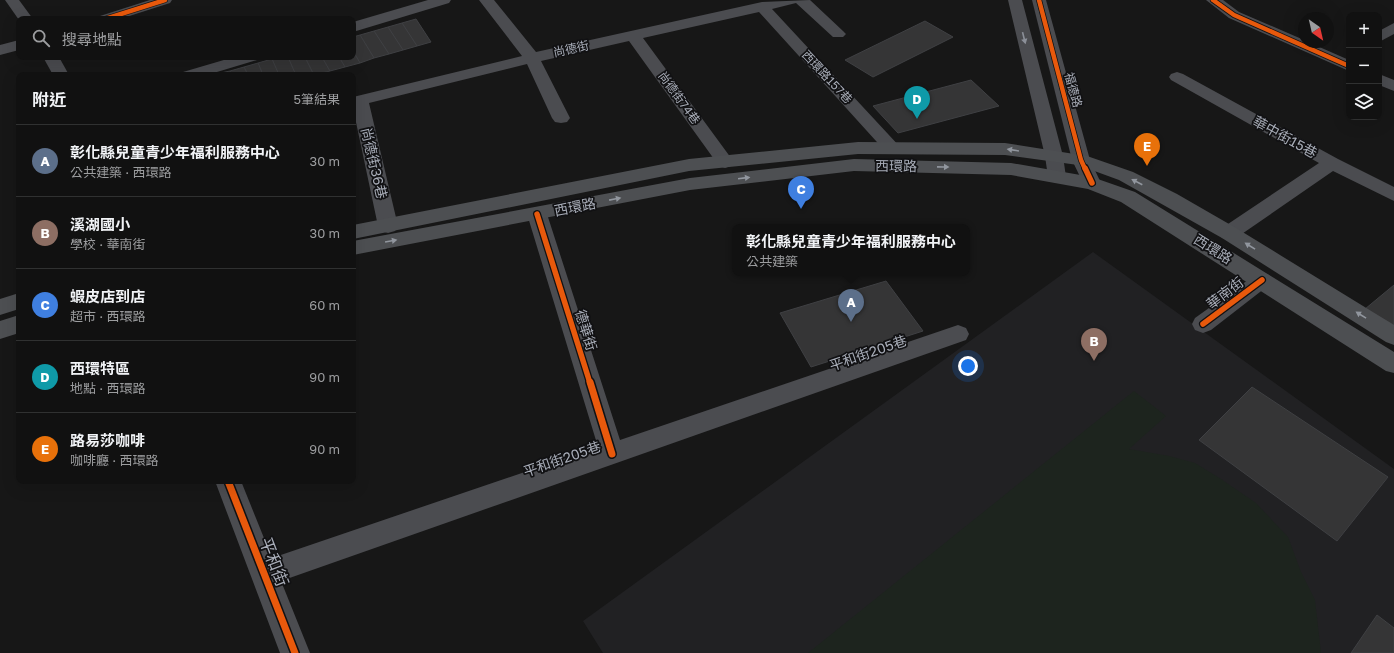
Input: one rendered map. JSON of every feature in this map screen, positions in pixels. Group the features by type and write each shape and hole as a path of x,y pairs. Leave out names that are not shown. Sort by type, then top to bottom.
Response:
{"main road":[{"name":"西環路","path":"356,231 689,166 858,148 1006,148 1081,160 1126,176 1170,199 1228,233 1394,336"},
{"name":"西環路","path":"356,247 690,184 854,165 1011,168 1092,183 1128,197 1394,364"},
{"path":"0,307 16,303"},
{"path":"0,330 16,325"}],"street":[{"path":"356,26 444,0"},
{"path":"486,0 532,58 561,118"},
{"name":"尚德街","path":"357,102 532,58 791,0"},
{"path":"801,0 838,34"},
{"path":"1015,0 1054,156 1056,177"},
{"name":"福德路","path":"1039,0 1081,160 1092,183"},
{"path":"1213,0 1234,15 1345,61"},
{"path":"16,1 24,16"},
{"path":"114,16 160,1"},
{"name":"西環路157巷","path":"762,6 892,148"},
{"path":"1382,35 1394,28"},
{"name":"尚德街74巷","path":"633,35 725,162"},
{"path":"0,50 16,46"},
{"path":"53,60 59,72"},
{"path":"199,72 240,60"},
{"name":"華中街15巷","path":"1177,77 1332,163 1394,195"},
{"path":"1382,80 1394,86"},
{"name":"尚德街36巷","path":"357,102 388,226"},
{"path":"1228,233 1332,163"},
{"name":"德華街","path":"537,214 612,454"},
{"name":"華南街","path":"1202,324 1262,280"},
{"name":"平和街205巷","path":"264,574 958,334"},
{"name":"平和街","path":"229,484 295,653"}],"shaded area":[{"path":"1093,252 1394,469 1394,653 603,653 583,621"},
{"path":"1134,391 1166,416 1129,449 1169,456 1195,463 1256,503 1288,537 1301,572 1315,600 1321,653 808,653"}],"building":[{"path":"416,19 431,42 417,46 402,23"},
{"path":"925,21 953,37 873,77 845,60"},
{"path":"402,23 417,46 403,50 388,27"},
{"path":"388,27 403,50 389,54 374,31"},
{"path":"374,31 389,54 374,58 360,35"},
{"path":"360,35 374,58 360,63 356,56 356,36"},
{"path":"356,56 360,63 345,67 341,60 356,60"},
{"path":"272,60 289,60 295,72 278,72"},
{"path":"272,60 278,72 262,72 258,63"},
{"path":"289,60 306,60 312,72 295,72"},
{"path":"306,60 324,60 330,71 326,72 312,72"},
{"path":"324,60 341,60 345,67 330,71"},
{"path":"258,63 262,72 246,72 244,67"},
{"path":"244,67 246,72 230,72"},
{"path":"971,80 999,106 898,133 873,106"},
{"path":"886,281 923,331 811,367 780,313"},
{"path":"1394,285 1394,325 1365,309"},
{"path":"1252,387 1388,477 1337,541 1199,440"},
{"path":"1377,615 1394,628 1394,653 1351,653"}],"cycle path":[{"path":"114,16 165,0"},
{"path":"1039,0 1081,160 1092,183"},
{"path":"1213,0 1234,15 1346,65"},
{"path":"537,214 612,454"},
{"path":"1203,324 1262,280"},
{"path":"229,484 295,653"}],"place":[{"name":"西環特區","path":"917,119"},
{"name":"路易莎咖啡","path":"1147,166"},
{"name":"蝦皮店到店","path":"801,209"},
{"name":"彰化縣兒童青少年福利服務中心","path":"851,322"},
{"name":"溪湖國小","path":"1094,361"}]}
